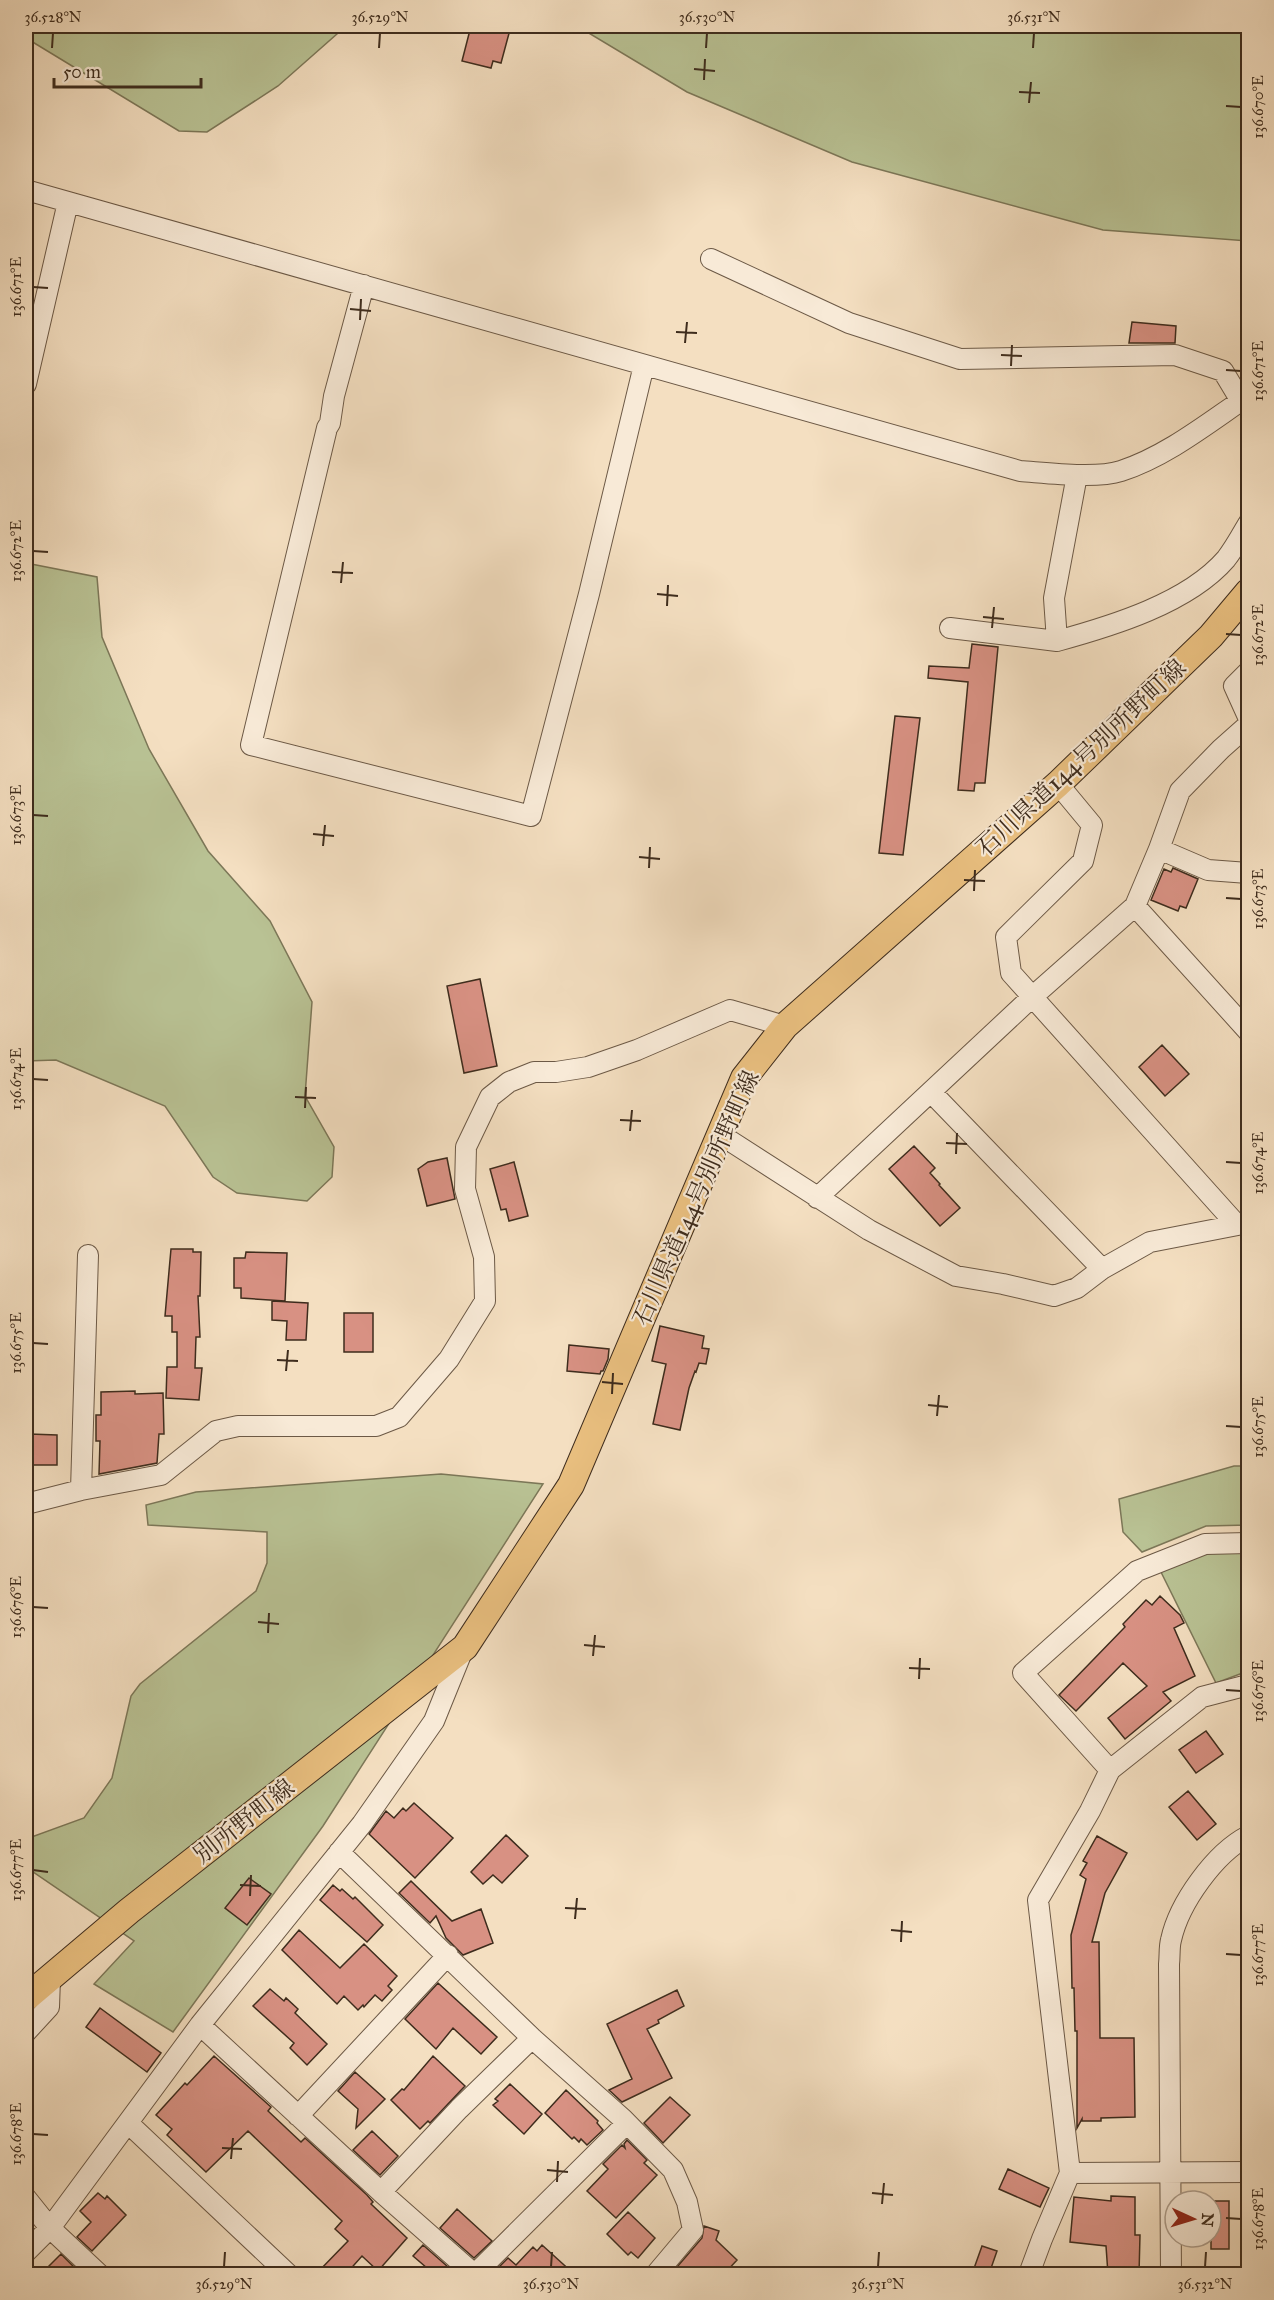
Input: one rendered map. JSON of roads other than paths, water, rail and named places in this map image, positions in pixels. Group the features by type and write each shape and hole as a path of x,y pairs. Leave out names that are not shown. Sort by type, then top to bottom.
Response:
{"main road":[{"name":"石川県道144号別所野町線","path":"465,1647 572,1485 744,1078 785,1026 1058,783 1211,636 1248,592"},
{"name":"別所野町線","path":"26,1998 129,1911 465,1647"}],"street":[{"path":"26,190 1020,471 1077,475 1120,472 1163,452 1245,399 1223,371 1175,355 960,359 849,323 711,259"},
{"path":"26,384 68,202"},
{"path":"364,285 334,396 330,423 251,745 531,816 589,594 644,366"},
{"path":"1057,641 1054,598 1077,475"},
{"path":"950,628 1057,641 1108,627 1186,593 1225,560 1248,524"},
{"path":"1248,672 1234,686 1248,717"},
{"path":"818,1198 1031,998 1134,906 1159,849 1180,791 1248,725"},
{"path":"1058,783 1092,825 1083,861 1006,937 1011,973 1031,998 1243,1224"},
{"path":"1159,849 1208,870 1248,873"},
{"path":"1134,906 1246,1024"},
{"path":"26,1504 81,1490 161,1475 216,1431 238,1426 376,1426 399,1416 449,1359 485,1301 484,1257 465,1189 466,1147 490,1097 509,1082 534,1072 556,1072 588,1067 636,1050 730,1010 785,1026"},
{"path":"931,1092 1102,1269"},
{"path":"721,1135 869,1230 956,1276 1054,1296 1077,1288 1102,1269 1150,1242 1243,1224"},
{"path":"81,1490 88,1255"},
{"path":"1110,1770 1023,1673 1137,1571 1205,1544 1248,1543"},
{"path":"26,2250 50,2228 200,2025 362,1824 434,1721 465,1647"},
{"path":"1029,2274 1070,2173 1038,1900 1090,1811 1110,1770 1202,1697 1248,1685"},
{"path":"1171,2274 1169,1964 1171,1940 1184,1905 1205,1874 1238,1841 1248,1836"},
{"path":"339,1852 532,2038 627,2123 673,2170 687,2202 693,2230 656,2274"},
{"path":"298,2116 448,1955"},
{"path":"26,2032 49,2007 50,1977"},
{"path":"200,2025 381,2193 475,2274 627,2123"},
{"path":"381,2193 459,2109 532,2038"},
{"path":"128,2122 288,2274"},
{"path":"1070,2173 1248,2172"},
{"path":"26,2198 50,2228 99,2274"}]}
